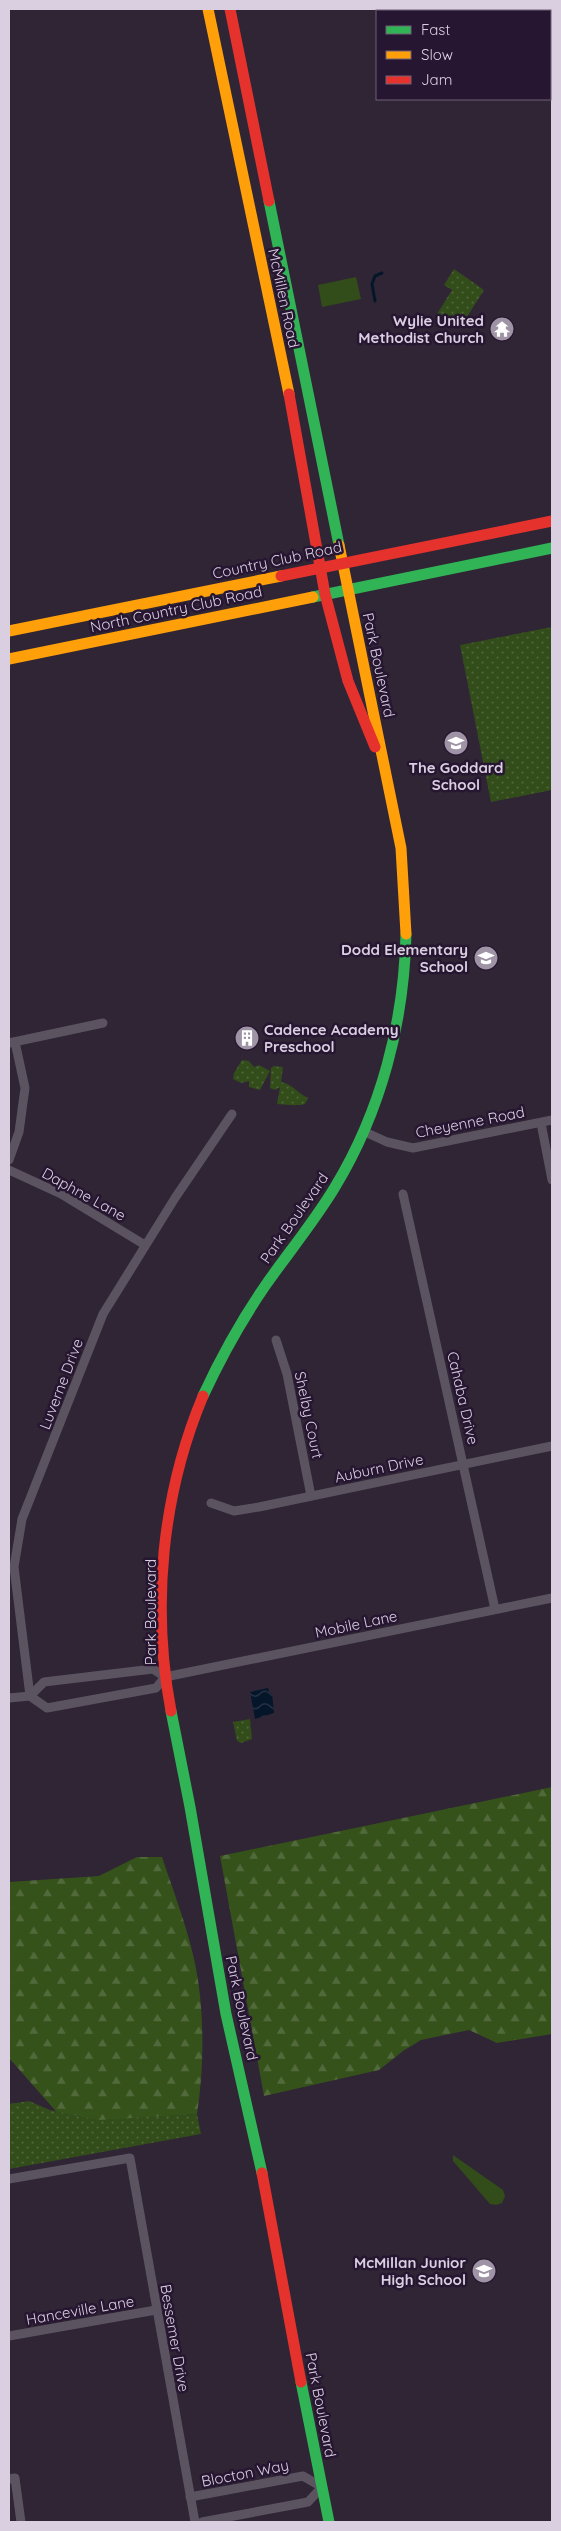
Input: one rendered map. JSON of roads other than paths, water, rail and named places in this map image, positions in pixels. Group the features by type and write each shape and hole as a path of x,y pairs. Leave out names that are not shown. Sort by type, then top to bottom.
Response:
{"main road":[{"name":"McMillen Road","path":"208,9 299,441 325,594"},
{"name":"McMillen Road","path":"230,9 344,562"},
{"name":"Country Club Road","path":"9,631 552,521"},
{"path":"348,589 552,548"},
{"name":"Park Boulevard","path":"329,2522 255,2136 227,2018 196,1853 191,1812 165,1677 162,1602 168,1526 178,1472 196,1414 235,1332 257,1297 324,1205 365,1132 388,1064 399,1018 405,971 406,926 403,860 344,562"},
{"name":"North Country Club Road","path":"9,659 348,589"},
{"name":"Park Boulevard","path":"325,594 348,681 386,775"}],"street":[{"path":"9,1160 18,1132 25,1088 12,1043 103,1023"},
{"name":"Luverne Drive","path":"30,1696 14,1566 22,1519 103,1314 145,1245 232,1114"},
{"name":"Cheyenne Road","path":"365,1132 387,1142 413,1148 552,1120"},
{"path":"541,1123 552,1180"},
{"name":"Daphne Lane","path":"9,1170 62,1194 145,1245"},
{"name":"Cahaba Drive","path":"403,1194 495,1609"},
{"name":"Shelby Court","path":"276,1340 287,1374 311,1496"},
{"name":"Auburn Drive","path":"211,1503 234,1511 552,1446"},
{"name":"Mobile Lane","path":"165,1677 552,1598"},
{"path":"9,1698 30,1696 44,1682 153,1669 165,1677 156,1688 47,1708 30,1696"},
{"name":"Bessemer Drive","path":"9,2179 130,2158 195,2522"},
{"name":"Hanceville Lane","path":"9,2336 156,2310"},
{"name":"Blocton Way","path":"190,2498 303,2476 322,2487"},
{"path":"12,2479 21,2522"},
{"path":"202,2522 308,2502 322,2487"}],"water":[{"path":"268,1688 270,1694 272,1693 274,1713 255,1719 250,1692"}],"waterway":[{"path":"375,301 372,284 375,276 382,273"}],"place":[{"name":"Wylie United Methodist Church","path":"502,329"},
{"name":"The Goddard School","path":"456,743"},
{"name":"Dodd Elementary School","path":"486,958"},
{"name":"Cadence Academy Preschool","path":"247,1038"},
{"name":"McMillan Junior High School","path":"484,2271"}]}
